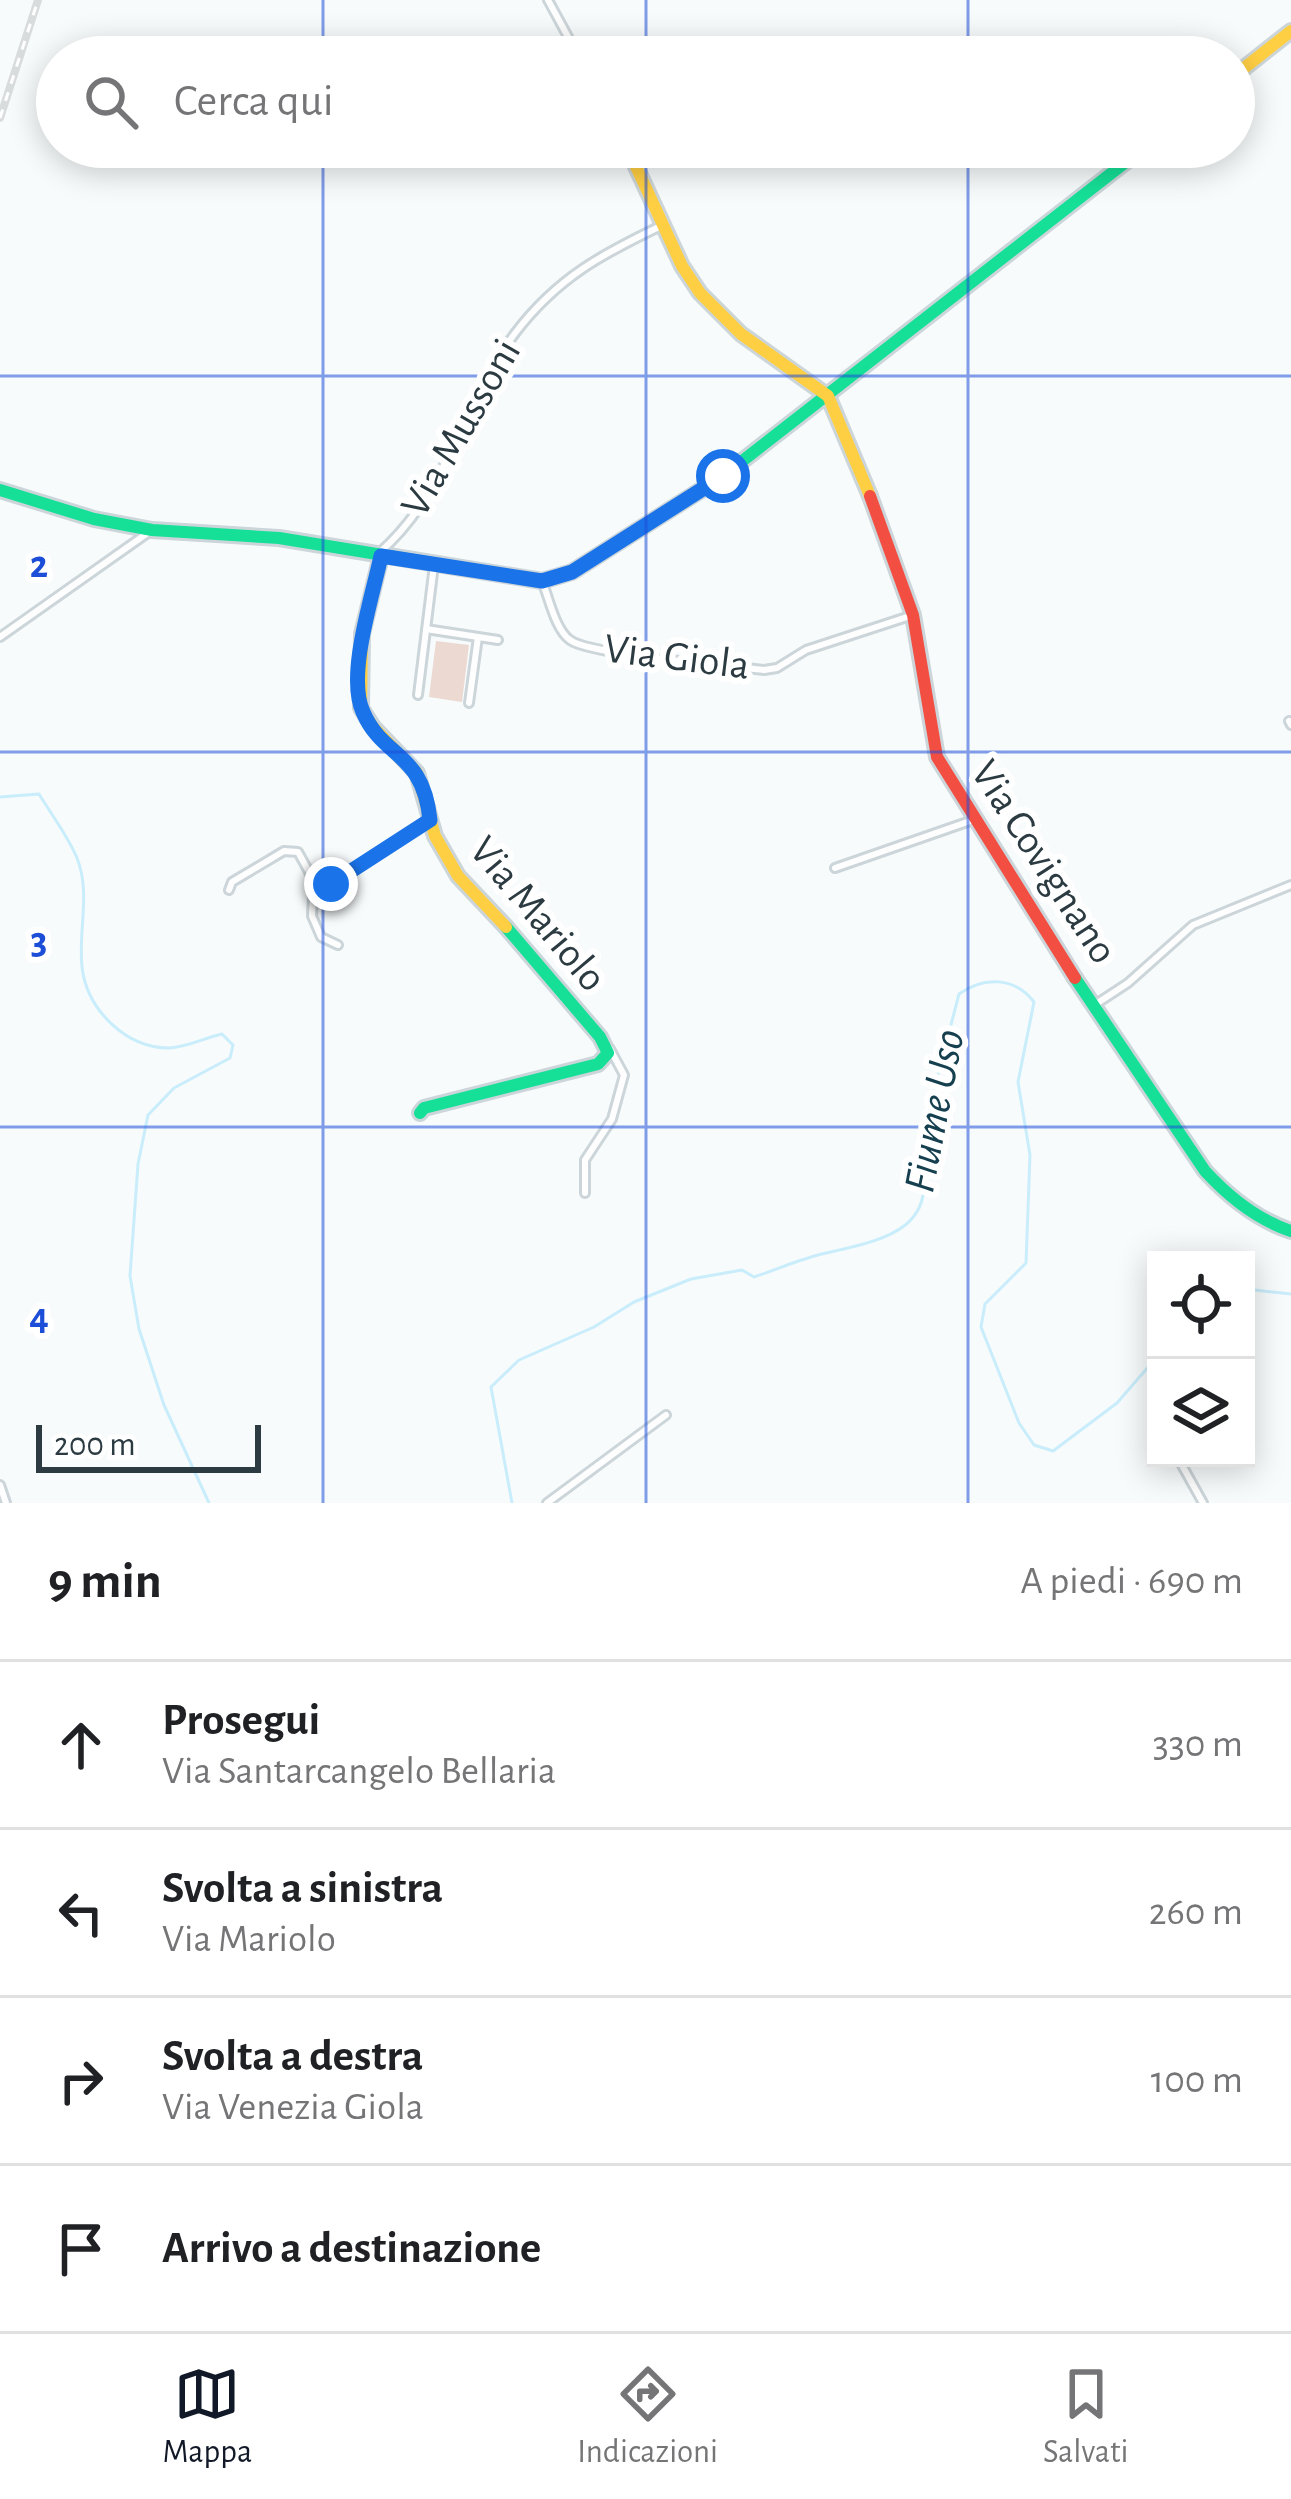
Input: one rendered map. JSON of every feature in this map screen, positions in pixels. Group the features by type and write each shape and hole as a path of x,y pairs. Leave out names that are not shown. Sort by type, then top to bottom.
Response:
{"street":[{"path":"548,0 568,36"},
{"path":"1255,59 1291,31"},
{"path":"637,168 682,266 718,314 828,396"},
{"path":"0,490 94,519 152,530 279,538 542,581 572,572 723,476 1118,168"},
{"name":"Via Mussoni","path":"379,555 436,486 516,331 576,270 665,224"},
{"name":"Via Covignano","path":"828,396 851,445 913,615 937,758 1205,1171 1224,1191 1291,1231"},
{"path":"0,637 152,530"},
{"name":"Via Mariolo","path":"379,555 362,634 358,697 366,719 417,773 444,856 458,876 493,910 524,953 622,1065 624,1075 612,1119 585,1160 585,1193"},
{"path":"418,695 434,565"},
{"name":"Via Giola","path":"542,581 563,633 572,641 764,670 777,668 806,650 913,615"},
{"path":"427,629 498,640"},
{"path":"470,703 478,637"},
{"path":"338,945 321,938 310,902 319,890 430,820"},
{"path":"836,868 973,820"},
{"path":"229,890 232,882 284,851 298,852 319,890"},
{"path":"1096,1004 1128,983 1192,925 1291,885"},
{"name":"Via Mariolo","path":"420,1113 424,1108 598,1064 608,1053 607,1047"},
{"path":"547,1503 666,1415"},
{"path":"1183,1467 1203,1503"},
{"path":"0,1485 6,1503"}],"shaded area":[{"path":"436,641 469,645 462,702 429,697"}],"waterway":[{"name":"Fiume Uso","path":"0,797 39,794 73,850 83,885 85,983 111,1024 153,1046 176,1047 222,1034 233,1045 230,1058 174,1088 148,1115 138,1164 130,1276 139,1329 164,1405 209,1503"},
{"name":"Fiume Uso","path":"512,1503 491,1387 519,1360 691,1279 742,1270 754,1277 883,1238 914,1216 924,1179 918,1152 959,994 979,984 1009,984 1034,1002 1018,1082 1030,1155 1026,1263 985,1304 981,1327 1019,1423 1034,1445 1053,1451 1117,1403 1155,1359"},
{"name":"Fiume Uso","path":"1255,1290 1291,1294"}],"railway":[{"path":"0,118 38,0"}],"traffic: fast":[{"path":"0,490 94,519 152,530 279,538 542,581 572,572 723,476 1118,168"},
{"path":"420,1113 424,1108 598,1064 608,1053 600,1037 506,927"},
{"path":"1075,978 1205,1171 1244,1206 1291,1231"}],"traffic: slow":[{"path":"1255,59 1291,31"},
{"path":"637,168 682,266 700,293 741,334 828,396 870,496"},
{"path":"381,556 362,634 361,708 417,773 435,836 458,876 506,927"}],"traffic: jam":[{"path":"870,496 913,615 937,757 1075,978"}],"route":[{"path":"331,884 430,820 417,773 366,719 358,697 362,634 381,556 542,581 572,572 723,476"}]}
